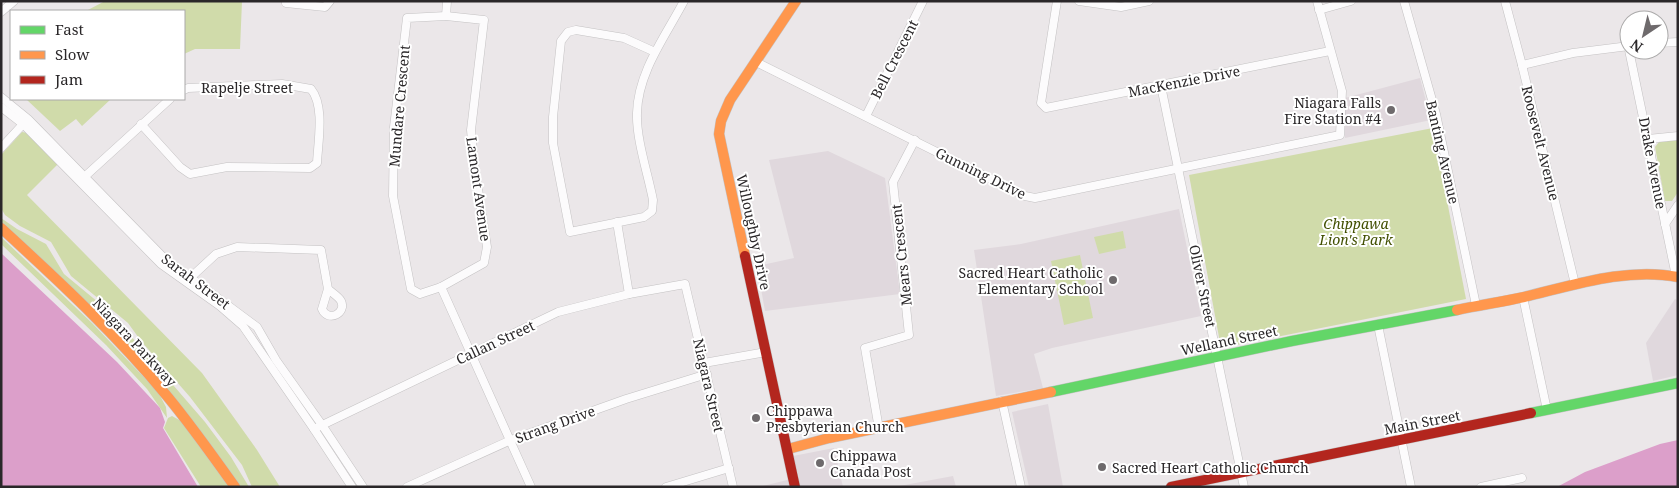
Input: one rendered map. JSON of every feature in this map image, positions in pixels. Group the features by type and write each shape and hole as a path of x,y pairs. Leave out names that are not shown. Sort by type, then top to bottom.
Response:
{"street":[{"path":"1,12 14,1"},
{"path":"286,3 325,7 330,1"},
{"path":"446,16 447,1"},
{"path":"655,52 624,38 576,30 568,32 561,41 553,111 553,143 570,232 644,217 653,208 652,194 638,130 637,113 641,85 655,52 684,1"},
{"name":"Bell Crescent","path":"866,116 923,1"},
{"name":"MacKenzie Drive","path":"1057,1 1041,103 1046,108 1330,51"},
{"path":"1079,1 1120,7 1149,1"},
{"path":"1316,1 1330,51"},
{"path":"1319,10 1351,1"},
{"name":"Banting Avenue","path":"1404,1 1436,114 1476,305"},
{"name":"Roosevelt Avenue","path":"1505,1 1575,284"},
{"name":"Willoughby Drive","path":"792,3 722,115 719,134 796,487"},
{"name":"Lamont Avenue","path":"441,287 484,263 487,247 471,130 484,20 446,16"},
{"name":"Mundare Crescent","path":"441,287 420,294 411,289 393,196 394,127 407,18 446,16"},
{"path":"1522,65 1573,53 1619,49"},
{"name":"Gunning Drive","path":"756,62 916,140 1025,196 1035,198 1340,134 1342,96 1330,51"},
{"name":"Drake Avenue","path":"1632,60 1677,276"},
{"name":"Rapelje Street","path":"140,124 180,168 190,174 226,167 310,168 317,163 319,110 317,96 311,89 282,84 185,90"},
{"name":"Oliver Street","path":"1162,86 1244,487"},
{"name":"Sarah Street","path":"1,97 164,258 243,326 352,487"},
{"path":"82,179 140,124 169,100"},
{"name":"Sarah Street","path":"1,107 26,121"},
{"path":"1,148 26,121"},
{"path":"1648,139 1678,136"},
{"name":"Mears Crescent","path":"878,428 865,348 909,335 893,182 916,140"},
{"path":"1665,224 1678,205"},
{"path":"617,222 629,294"},
{"name":"Niagara Parkway","path":"1,228 121,343 158,385 235,487"},
{"path":"188,280 216,254 237,247 321,250 328,289"},
{"name":"Welland Street","path":"788,449 1002,401 1217,356 1523,297 1575,284 1637,274 1677,276"},
{"name":"Sarah Street","path":"188,280 257,327 276,360 322,424 363,487"},
{"name":"Callan Street","path":"314,429 558,312 629,294 685,284"},
{"name":"Niagara Street","path":"685,284 733,487"},
{"path":"441,287 531,487"},
{"path":"1523,297 1547,410"},
{"path":"1378,326 1411,487"},
{"path":"704,363 766,352"},
{"name":"Strang Drive","path":"407,487 511,440 626,399 707,374"},
{"name":"Main Street","path":"1171,487 1678,383"},
{"path":"1002,401 1022,487"},
{"path":"666,487 728,468"},
{"path":"1481,487 1522,478"}],"shaded area":[{"path":"1420,78 1431,120 1345,138 1345,98"},
{"path":"828,151 885,178 900,294 765,311 757,266 794,258 769,160"},
{"name":"Sacred Heart Catholic Elementary School","path":"1179,209 1201,316 1052,348 1034,354 1043,388 996,396 974,250 1021,244"},
{"path":"1,253 117,362 160,408 165,422 163,428 198,487 1,487"},
{"path":"1675,299 1678,301 1678,375 1653,381 1646,343"},
{"path":"1048,404 1063,487 1029,487 1012,412"},
{"path":"1678,440 1678,487 1557,487 1585,472 1660,444"},
{"path":"834,448 843,487 759,487 799,477 793,456"},
{"path":"953,476 956,487 894,487"}],"green space":[{"path":"105,1 242,1 240,49 195,49 185,54 185,10 88,10"},
{"path":"27,100 110,100 82,126 76,119 60,131"},
{"name":"Chippawa Lion's Park","path":"1433,128 1466,299 1221,348 1189,175"},
{"path":"22,132 28,133 58,164 27,195 202,373 257,450 280,487 252,487 242,465 190,397 141,341 128,323 71,276 51,242 20,226 5,215 1,208 1,155"},
{"path":"1678,140 1678,192 1672,201 1665,201 1655,147 1659,142"},
{"path":"1,218 17,229 46,244 64,274 110,312 205,422 231,457 249,487 240,487 200,432 1,224"},
{"path":"1123,231 1126,248 1099,254 1094,237"},
{"path":"1,237 92,323 158,392 166,407 167,418 147,389 106,345 1,244"},
{"path":"1080,255 1093,318 1064,325 1051,261"},
{"path":"172,416 181,421 229,487 201,487 164,428 168,418"}],"traffic: fast":[{"path":"1051,392 1292,341 1457,310"},
{"path":"1531,413 1678,383"}],"traffic: slow":[{"path":"745,256 719,134 721,121 730,100 796,1"},
{"path":"1,228 66,288 148,373 202,441 235,487"},
{"path":"1457,310 1620,276 1659,274 1678,277"},
{"path":"788,449 829,438 1051,392"}],"traffic: jam":[{"path":"745,256 795,487"},
{"path":"1171,487 1531,413"}],"place":[{"name":"Niagara Falls Fire Station #4","path":"1391,110"},
{"name":"Sacred Heart Catholic Elementary School","path":"1113,280"},
{"name":"Chippawa Presbyterian Church","path":"756,418"},
{"name":"Chippawa Canada Post","path":"820,463"},
{"name":"Sacred Heart Catholic Church","path":"1102,467"}]}
